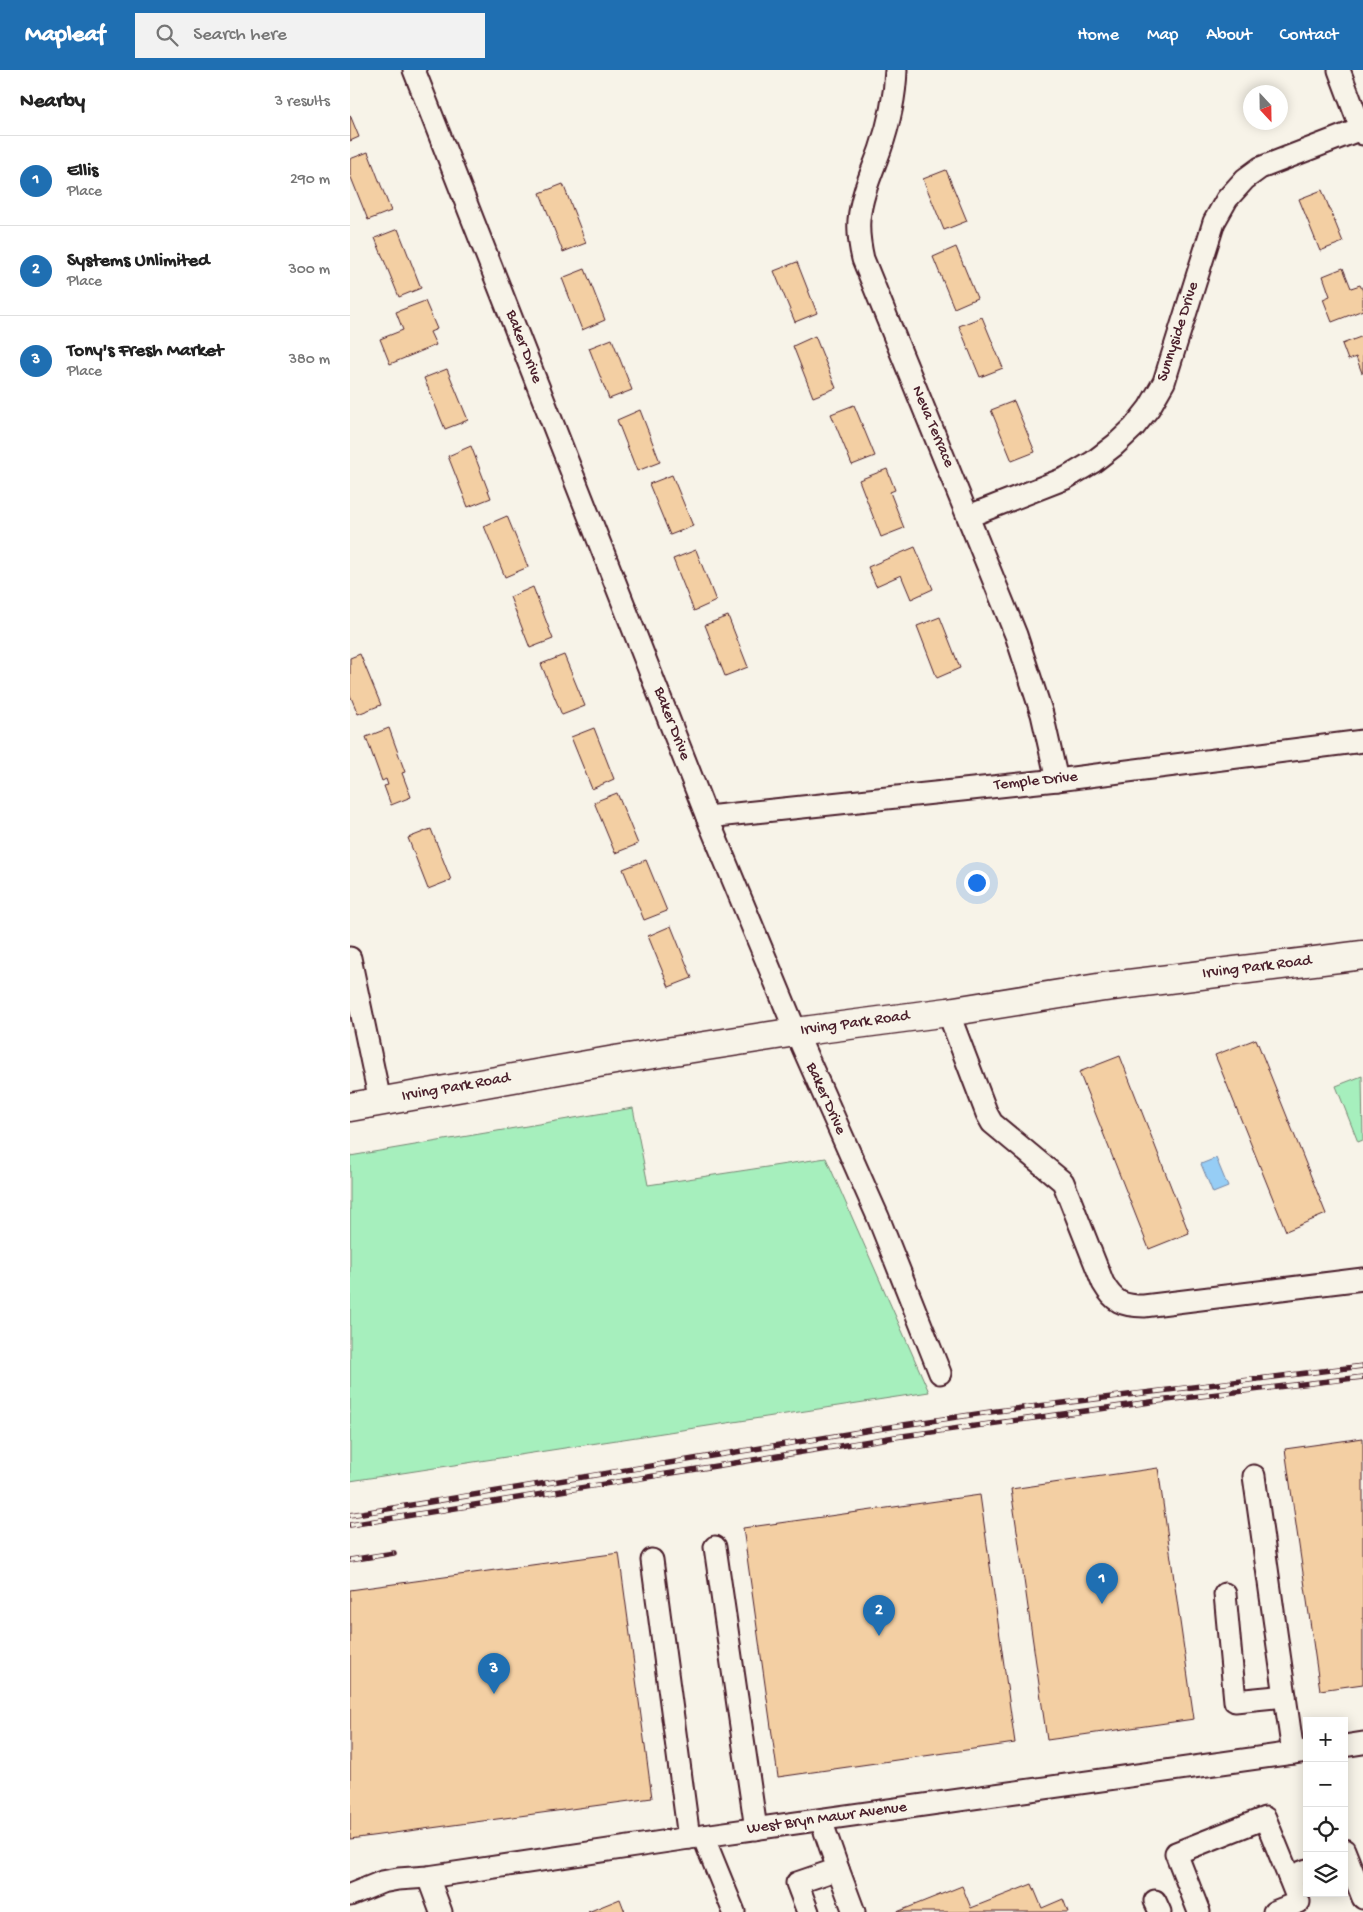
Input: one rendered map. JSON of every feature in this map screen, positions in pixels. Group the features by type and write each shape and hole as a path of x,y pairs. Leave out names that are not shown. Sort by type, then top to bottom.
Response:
{"main road":[{"name":"Irving Park Road","path":"350,1106 796,1032 948,1012 1104,987 1363,955"}],"street":[{"name":"Baker Drive","path":"414,70 707,817 796,1032 878,1217 940,1373"},
{"name":"Neva Terrace","path":"896,70 890,119 859,219 859,241 868,273 969,516 1028,668 1042,714 1057,780"},
{"path":"1339,70 1362,132"},
{"name":"Sunnyside Drive","path":"969,516 1066,478 1093,462 1115,445 1149,408 1164,382 1214,222 1227,199 1245,179 1260,168 1362,132"},
{"name":"Temple Drive","path":"707,817 1057,780 1363,741"},
{"path":"350,958 380,1101"},
{"path":"948,1012 992,1123 1063,1182 1103,1283 1109,1294 1119,1302 1131,1306 1144,1306 1363,1279"},
{"path":"1254,1476 1285,1696 1303,1753"},
{"path":"715,1546 756,1829"},
{"path":"652,1560 696,1837 734,1912"},
{"path":"1225,1594 1235,1701 1285,1696"},
{"path":"1348,1745 1363,1743"},
{"name":"West Bryn Mawr Avenue","path":"350,1895 382,1882 398,1879 428,1877 696,1837 1303,1753"},
{"path":"1199,1912 1176,1853 1265,1818 1298,1874 1299,1902 1274,1912"},
{"path":"821,1820 854,1912"},
{"path":"1348,1860 1363,1898"},
{"path":"808,1912 797,1883 838,1869"},
{"path":"428,1877 441,1912"}],"green space":[{"path":"1362,1076 1363,1140 1358,1142 1336,1086"},
{"path":"633,1108 648,1185 826,1158 929,1392 350,1481 350,1156"}],"water":[{"path":"1216,1158 1228,1187 1213,1193 1201,1164"}],"building":[{"path":"350,115 359,137 350,141"},
{"path":"368,152 391,211 368,220 350,175 350,159"},
{"path":"946,170 967,221 944,230 923,179"},
{"path":"563,184 586,243 563,252 540,193"},
{"path":"1322,190 1343,242 1320,251 1299,199"},
{"path":"398,229 421,288 399,297 375,238"},
{"path":"956,247 977,298 954,308 933,257"},
{"path":"797,262 817,313 795,322 774,271"},
{"path":"1343,268 1351,288 1360,285 1363,291 1363,310 1332,322 1323,299 1330,296 1323,276"},
{"path":"585,269 605,320 582,330 562,278"},
{"path":"425,301 437,329 430,332 436,345 390,364 380,339 403,330 396,312"},
{"path":"982,317 1003,368 980,377 959,326"},
{"path":"815,336 836,388 813,397 793,346"},
{"path":"1363,336 1362,373 1356,357 1348,360 1342,344"},
{"path":"612,339 632,390 609,399 589,348"},
{"path":"447,369 468,420 445,429 424,378"},
{"path":"1014,401 1035,452 1012,461 991,410"},
{"path":"854,405 875,456 852,465 831,414"},
{"path":"640,410 660,462 637,471 617,420"},
{"path":"471,446 491,498 468,507 448,456"},
{"path":"887,469 895,490 890,492 904,528 881,537 859,480"},
{"path":"672,475 693,526 670,535 649,484"},
{"path":"507,516 528,567 505,577 484,526"},
{"path":"915,547 933,589 911,599 901,575 876,586 868,567"},
{"path":"696,550 716,601 694,611 673,559"},
{"path":"533,587 553,639 530,648 510,597"},
{"path":"728,616 748,667 725,676 705,625"},
{"path":"940,617 960,668 937,678 917,626"},
{"path":"360,654 381,705 358,714 350,695 350,658"},
{"path":"564,655 585,706 562,715 541,664"},
{"path":"389,728 405,772 402,773 411,797 391,805 384,786 388,785 386,779 382,781 366,737"},
{"path":"594,728 614,779 592,789 571,737"},
{"path":"617,793 638,844 615,853 594,802"},
{"path":"431,829 451,880 428,889 408,838"},
{"path":"646,860 667,911 644,920 623,869"},
{"path":"671,926 692,978 669,987 648,936"},
{"path":"1256,1039 1326,1214 1286,1231 1215,1055"},
{"path":"1120,1056 1189,1233 1149,1249 1079,1072"},
{"path":"1363,1438 1363,1684 1320,1690 1285,1449"},
{"path":"1158,1468 1194,1719 1047,1740 1011,1489"},
{"path":"980,1495 1015,1743 778,1777 743,1528"},
{"path":"619,1553 652,1798 350,1839 350,1590"},
{"path":"1032,1884 1042,1908 1063,1899 1068,1912 897,1912 962,1886 971,1908"},
{"path":"620,1899 625,1912 588,1912"}],"railway":[{"path":"350,1515 997,1411 1363,1366"},
{"path":"350,1525 895,1437 1158,1401 1363,1377"},
{"path":"350,1560 394,1553"}],"place":[{"name":"Ellis","path":"1102,1604"},
{"name":"Systems Unlimited","path":"879,1636"},
{"name":"Tony's Fresh Market","path":"494,1694"}]}
